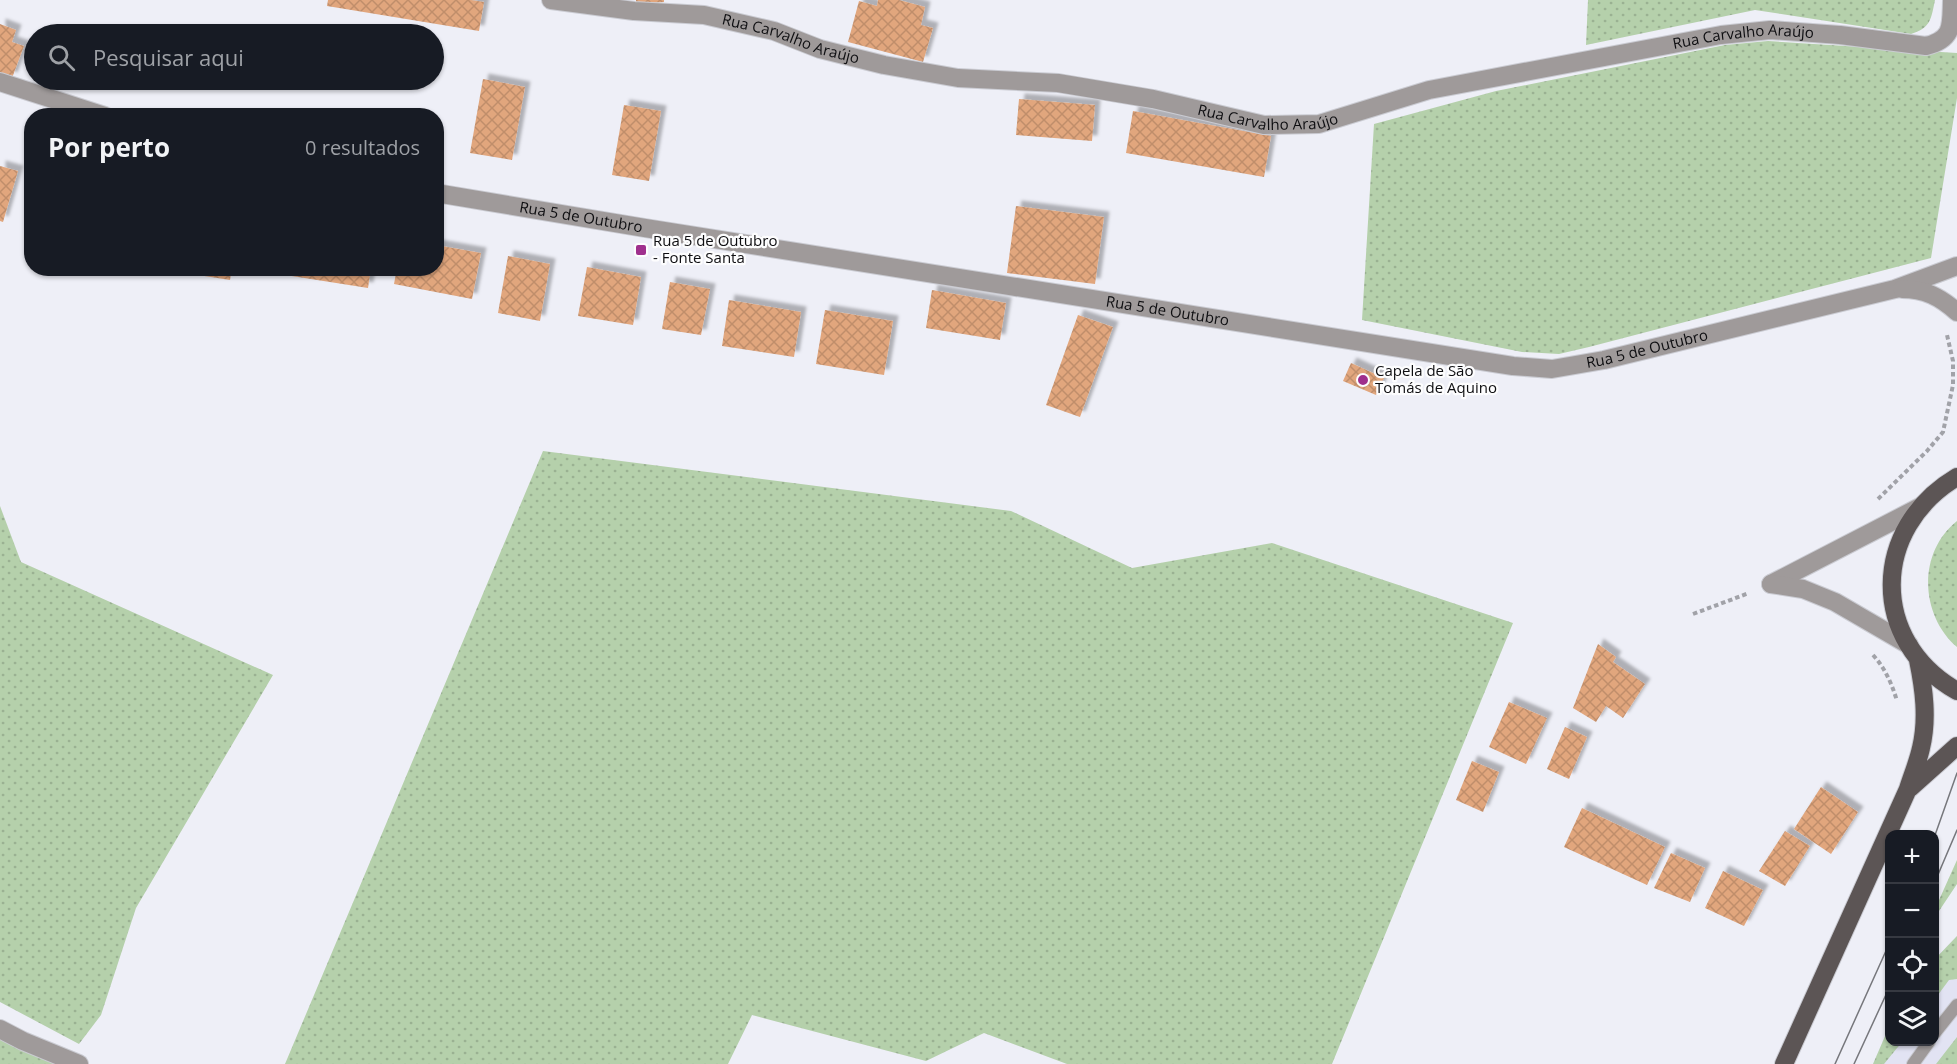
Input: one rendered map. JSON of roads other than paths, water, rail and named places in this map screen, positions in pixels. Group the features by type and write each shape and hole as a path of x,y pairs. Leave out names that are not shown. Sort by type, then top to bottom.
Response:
{"main road":[{"path":"1957,464 1924,502 1905,529 1894,560 1892,581 1896,617 1913,653 1930,673 1957,691"},
{"path":"1924,502 1941,486 1957,477"},
{"path":"1784,1064 1908,789 1921,748 1925,722 1923,684 1913,653"},
{"path":"1908,789 1957,746"}],"street":[{"name":"Rua Carvalho Araújo","path":"551,0 634,11 703,7 735,21 774,31 820,49 884,65 958,78 1058,83 1153,99 1264,125 1319,124 1429,90 1720,35 1770,30 1840,35 1926,46 1940,43 1948,33 1952,0"},
{"path":"0,82 24,90"},
{"path":"25,90 80,108"},
{"name":"Rua 5 de Outubro","path":"444,194 1514,366 1552,369 1604,360 1895,289 1957,266"},
{"name":"Rua 5 de Outubro","path":"1895,289 1911,289 1930,293 1944,300 1957,312"},
{"path":"1913,653 1836,602 1803,589 1772,584 1924,502"},
{"path":"0,1029 79,1064"}],"lane":[{"path":"1939,1029 1957,1005"},
{"path":"1913,1064 1926,1046"}],"tram line":[{"path":"1937,830 1957,773"},
{"path":"1939,872 1957,830"},
{"path":"1835,1064 1885,953"},
{"path":"1854,1064 1887,992"}],"place":[{"name":"Rua 5 de Outubro - Fonte Santa","path":"641,250"},
{"name":"Capela de São Tomás de Aquino","path":"1363,380"}]}
